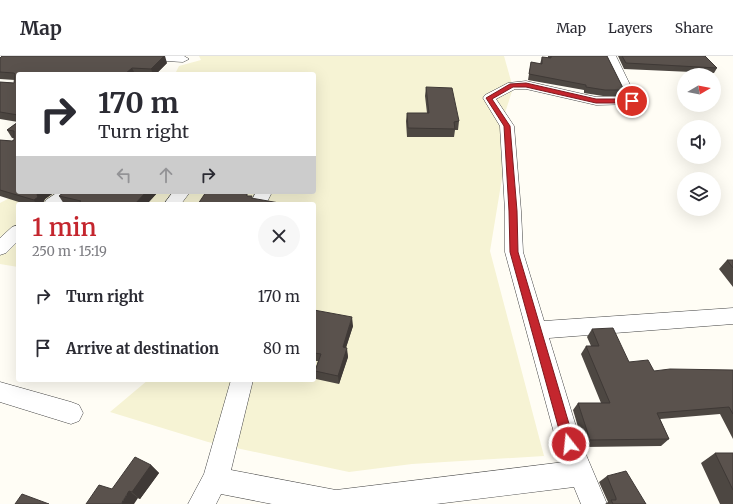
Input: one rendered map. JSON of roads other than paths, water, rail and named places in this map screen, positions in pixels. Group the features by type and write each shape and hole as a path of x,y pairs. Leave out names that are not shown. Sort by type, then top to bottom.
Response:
{"street":[{"path":"130,56 183,59"},
{"path":"594,504 569,444 514,252 513,211 507,126 489,98 512,86 526,85 596,101 632,101 610,56"},
{"path":"55,202 66,194"},
{"path":"174,202 180,194"},
{"path":"0,249 16,233"},
{"path":"537,330 733,316"},
{"path":"201,504 215,480 241,382"},
{"path":"0,392 71,413"},
{"path":"215,480 336,503 581,473"}]}
